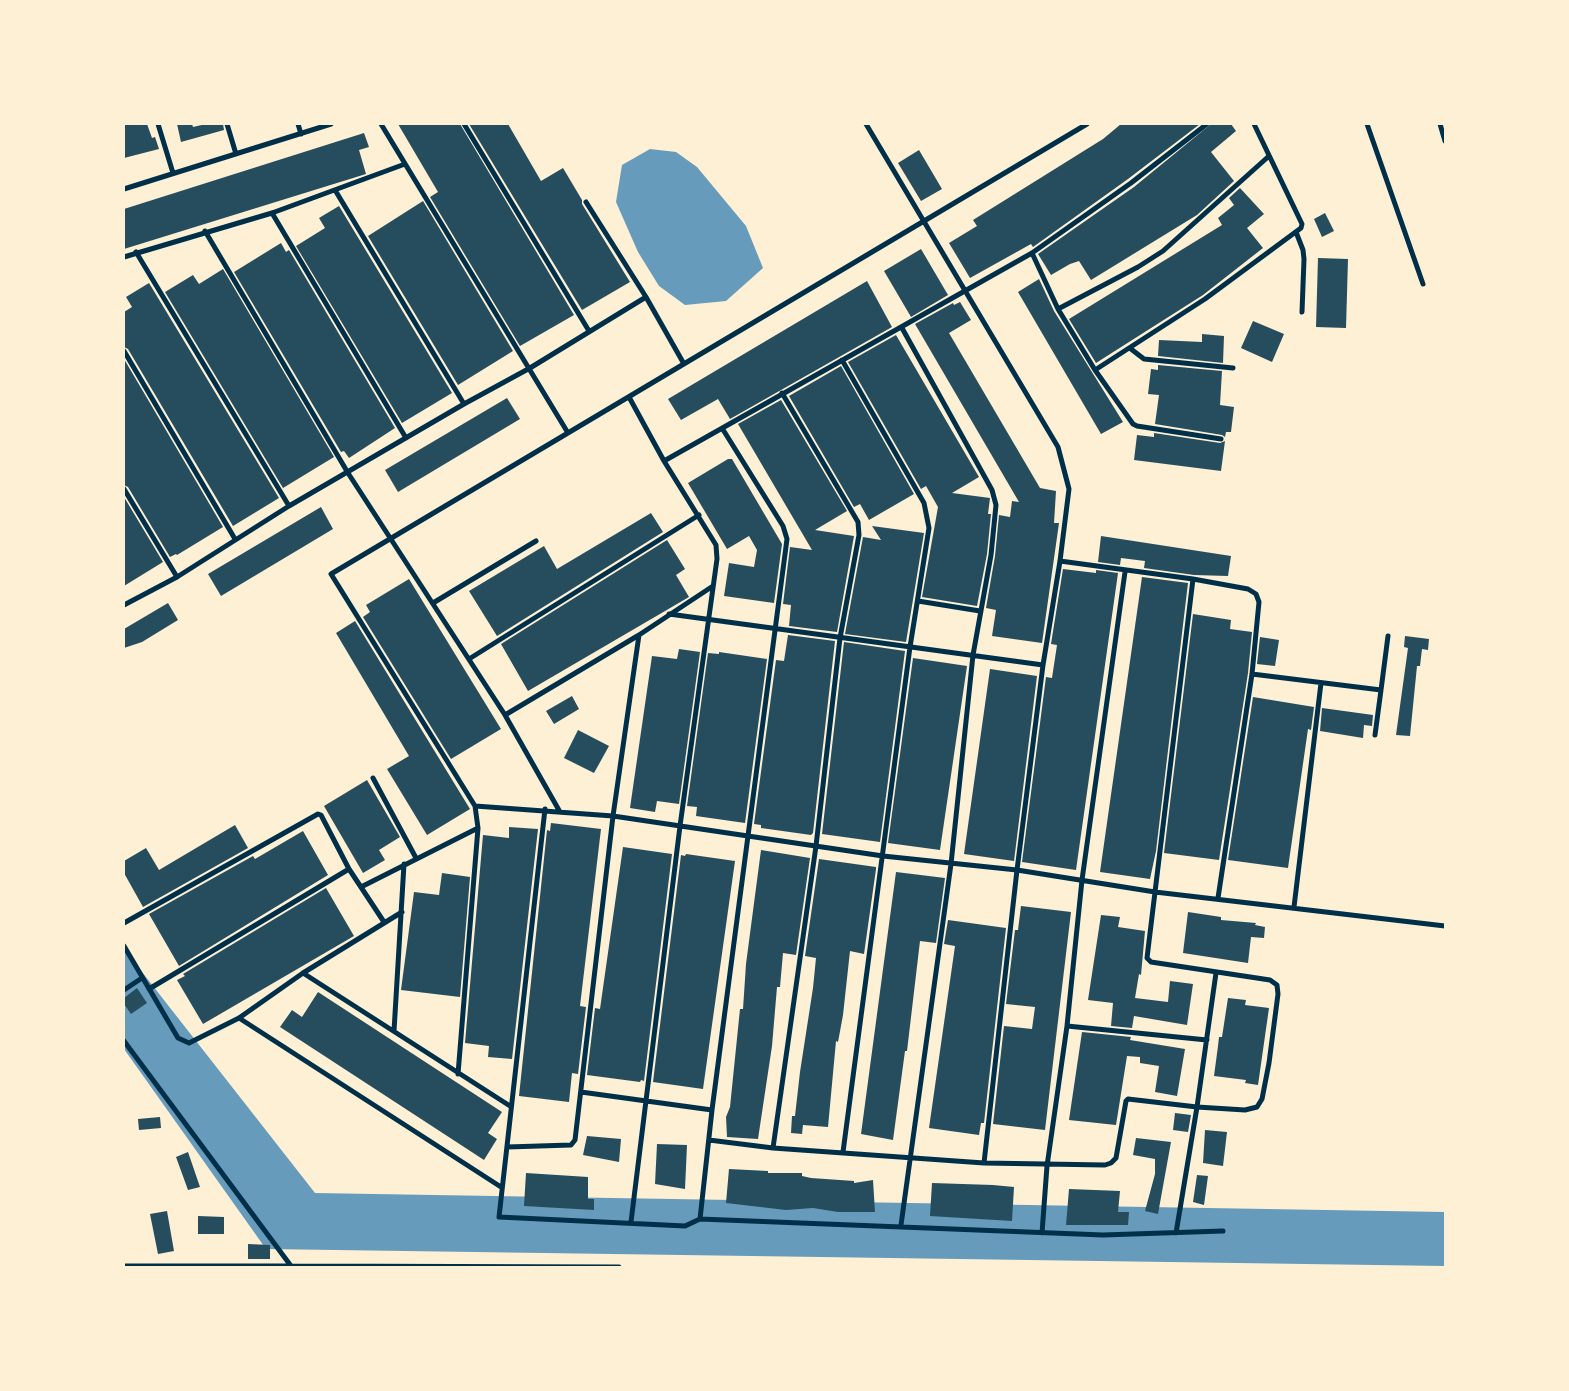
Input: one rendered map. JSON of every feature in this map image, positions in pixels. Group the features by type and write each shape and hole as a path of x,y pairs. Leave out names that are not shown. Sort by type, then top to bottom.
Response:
{"street":[{"path":"158,124 173,173"},
{"path":"227,124 236,154"},
{"path":"298,124 301,134"},
{"path":"124,189 331,124"},
{"path":"381,124 568,433"},
{"path":"464,124 589,331"},
{"path":"866,124 1058,447 1069,489 1060,561 1042,665 984,1163"},
{"path":"458,1074 478,828 474,806 331,574 1087,124"},
{"path":"664,461 1032,253 1131,184 1207,124"},
{"path":"1095,370 1131,349 1204,299 1296,232 1302,224 1254,124"},
{"path":"1367,124 1423,284"},
{"path":"1440,124 1445,141"},
{"path":"1058,309 1138,267 1163,251 1270,156"},
{"path":"124,257 206,231 272,213 405,164"},
{"path":"335,190 464,404"},
{"path":"586,202 646,297 684,364"},
{"path":"272,213 406,438"},
{"path":"206,231 348,473 505,716 560,812"},
{"path":"1296,232 1304,250 1302,312"},
{"path":"136,252 289,506"},
{"path":"1032,253 1058,309 1095,370 1129,420 1137,426 1221,439"},
{"path":"124,605 177,578 289,506 464,404 530,368 646,297"},
{"path":"901,1225 951,864 973,655 990,555 995,497 902,328"},
{"path":"1131,349 1144,359 1233,368"},
{"path":"124,351 235,539"},
{"path":"842,360 924,503 928,514 929,528 910,647 843,1152"},
{"path":"773,1148 816,846 840,638 859,535 858,522 782,394"},
{"path":"629,397 664,461 716,545 713,586 680,826 631,1222"},
{"path":"700,1219 712,1110 774,628 786,550 784,526 722,428"},
{"path":"124,489 177,578"},
{"path":"469,659 699,515"},
{"path":"433,603 536,541"},
{"path":"1060,561 1125,572 1193,579 1248,589 1256,594 1259,602 1252,674 1218,898"},
{"path":"1042,1233 1047,1166 1067,1026 1082,880 1125,572"},
{"path":"709,1140 773,1148 984,1163 1047,1166 1111,1163 1116,1158 1124,1108 1128,1098 1198,1107 1245,1110 1257,1107 1262,1099 1269,1063 1278,994 1277,985 1270,980 1151,962 1147,958 1193,579"},
{"path":"505,716 639,635 713,586"},
{"path":"918,601 980,611"},
{"path":"669,614 1042,665"},
{"path":"507,1147 574,1144 613,816 639,635"},
{"path":"1375,735 1388,636"},
{"path":"1252,674 1381,690"},
{"path":"1294,907 1321,683"},
{"path":"373,778 416,858"},
{"path":"474,806 613,816 883,856 1017,870 1155,892 1445,926"},
{"path":"545,810 510,1106 499,1217 685,1226 700,1219 901,1225 1103,1235 1223,1232"},
{"path":"124,923 314,814 321,815 349,869 384,922"},
{"path":"361,887 478,828"},
{"path":"394,1031 404,864"},
{"path":"150,989 349,869"},
{"path":"124,946 178,1038 190,1043 239,1018 303,973 402,912"},
{"path":"303,973 510,1106"},
{"path":"1176,1233 1198,1107 1216,973"},
{"path":"126,988 142,978"},
{"path":"239,1018 501,1187"},
{"path":"1067,1026 1207,1040"},
{"path":"124,1041 291,1266"},
{"path":"581,1092 712,1110"},
{"path":"126,1267 619,1267"}],"water":[{"path":"650,149 676,152 697,167 746,226 763,268 726,301 685,305 659,286 638,252 616,202 622,165"},
{"path":"124,949 315,1193 1445,1212 1445,1266 266,1249 124,1049"}],"building":[{"path":"124,124 147,124 152,138 155,137 159,149 124,158"},
{"path":"177,124 192,124 193,127 206,124 223,124 224,130 181,142"},
{"path":"398,124 460,124 574,315 520,346 430,197 438,192"},
{"path":"469,124 508,124 541,181 563,168 582,200 582,204 630,282 582,310"},
{"path":"1121,124 1200,124 1128,179 1033,247 1031,244 970,278 949,243 977,226 973,220 1103,139"},
{"path":"1211,124 1231,124 1236,131 1211,152 1234,181 1197,215 1091,280 1079,261 1051,275 1038,254 1134,187"},
{"path":"364,133 369,147 359,150 366,174 124,249 124,209"},
{"path":"919,150 942,189 921,201 898,163"},
{"path":"1240,188 1264,214 1247,228 1263,248 1203,295 1096,363 1069,319 1222,225 1218,218 1234,205 1229,198"},
{"path":"423,201 513,351 458,385 368,236"},
{"path":"339,206 452,393 402,423 296,246 325,228 319,218"},
{"path":"1325,213 1334,231 1322,237 1314,219"},
{"path":"281,243 286,252 289,250 395,428 349,458 344,451 341,452 234,272"},
{"path":"921,249 948,295 911,317 884,271"},
{"path":"1318,258 1348,259 1346,328 1316,327"},
{"path":"223,269 334,457 283,488 165,292 193,275 199,284"},
{"path":"1039,279 1054,311 1123,422 1101,434 1018,292"},
{"path":"867,281 892,327 730,419 718,399 681,420 668,399"},
{"path":"149,283 279,498 233,526 128,349 124,347 124,312 132,307 126,297"},
{"path":"960,302 971,320 949,333 1040,488 1056,491 1054,523 1059,523 1042,643 992,636 996,610 986,608 995,556 999,515 1010,517 1012,501 1019,502 915,324 953,303 954,305"},
{"path":"1253,321 1284,334 1272,362 1241,348"},
{"path":"1202,334 1224,336 1223,363 1158,356 1159,340 1202,342"},
{"path":"896,335 979,477 952,493 990,498 988,514 991,514 987,554 977,606 922,597 938,507 926,486 921,489 848,362"},
{"path":"124,359 223,527 177,555 170,557 128,487 124,485"},
{"path":"1158,365 1222,371 1220,405 1234,407 1231,432 1226,432 1225,437 1155,424 1159,395 1148,394 1151,369 1158,370"},
{"path":"841,366 914,494 869,520 860,504 854,507 789,396"},
{"path":"507,398 520,419 398,492 385,470"},
{"path":"781,400 847,511 815,530 854,536 837,632 789,626 791,605 783,604 790,547 812,550 738,424"},
{"path":"1154,433 1220,443 1225,441 1221,471 1134,460 1137,435 1154,437"},
{"path":"728,459 732,459 782,544 774,603 724,596 729,563 754,567 757,550 749,536 727,549 688,483"},
{"path":"124,497 163,562 124,586"},
{"path":"321,507 333,529 221,596 208,574"},
{"path":"651,513 663,532 497,636 469,591 544,546 557,569"},
{"path":"872,526 924,533 906,642 845,634 863,537 881,540"},
{"path":"1101,536 1231,556 1228,576 1194,575 1144,568 1145,561 1121,558 1120,565 1098,562"},
{"path":"667,540 685,569 676,575 689,597 528,691 501,644"},
{"path":"1063,569 1096,573 1096,570 1118,573 1076,870 1022,862 1046,677 1052,678 1057,645 1051,644"},
{"path":"1142,577 1188,583 1156,851 1150,879 1100,872"},
{"path":"409,579 501,729 451,759 363,617 370,612 366,605"},
{"path":"168,603 178,620 142,642 124,648 124,629"},
{"path":"1193,614 1231,620 1230,629 1252,632 1248,673 1219,860 1164,853"},
{"path":"355,621 470,809 427,835 387,769 409,756 336,633"},
{"path":"788,635 835,641 813,833 811,835 761,828 761,825 754,824 776,660 784,661"},
{"path":"1405,636 1429,639 1428,650 1422,649 1420,666 1417,666 1410,736 1396,735 1408,648 1404,647"},
{"path":"1260,637 1279,640 1275,666 1257,664"},
{"path":"844,642 905,651 880,842 822,834"},
{"path":"679,649 700,652 679,804 657,801 655,812 630,808 652,656 677,659"},
{"path":"719,652 767,659 745,823 696,816 697,807 687,806 708,653 719,654"},
{"path":"913,658 967,666 940,850 888,843"},
{"path":"990,669 1037,676 1014,861 964,854"},
{"path":"572,696 579,709 554,724 546,711"},
{"path":"1253,697 1314,707 1311,730 1308,729 1288,868 1228,860"},
{"path":"1322,708 1373,715 1372,726 1364,725 1363,738 1320,731"},
{"path":"578,730 609,746 594,773 564,758"},
{"path":"367,780 400,837 379,850 385,860 363,873 324,806"},
{"path":"551,823 601,829 580,1006 586,1007 578,1074 572,1073 569,1102 519,1096 547,830 550,831"},
{"path":"235,825 248,848 143,907 124,873 124,861 146,848 159,870"},
{"path":"509,827 538,829 512,1059 488,1057 489,1046 465,1043 483,835 509,838"},
{"path":"303,831 328,875 179,966 149,914 253,856 255,859"},
{"path":"623,847 672,854 644,1081 641,1080 640,1082 587,1075 595,1008 600,1009"},
{"path":"761,850 810,858 796,955 783,953 780,987 777,987 772,1046 758,1139 727,1137 726,1117 730,1107 740,1009 743,1009 746,964"},
{"path":"686,854 735,861 703,1089 653,1082 681,855 685,856"},
{"path":"819,859 876,867 876,869 864,954 850,951 843,1015 838,1042 836,1041 828,1127 803,1125 802,1134 791,1133 792,1116 795,1116 813,988 816,958 805,956"},
{"path":"896,872 945,878 936,943 920,941 907,1051 905,1051 893,1140 861,1134"},
{"path":"442,873 470,877 460,997 401,990 414,892 439,895"},
{"path":"326,888 354,936 203,1024 177,980 185,976 183,974"},
{"path":"1021,906 1071,912 1045,1130 993,1124 1004,1026 1032,1029 1035,1007 1006,1004 1015,930 1018,930"},
{"path":"1188,912 1221,917 1221,920 1256,923 1255,925 1265,927 1264,938 1251,937 1248,963 1183,953"},
{"path":"1101,915 1120,917 1118,927 1145,931 1141,975 1139,974 1135,998 1168,1002 1170,981 1193,984 1187,1025 1134,1016 1132,1028 1111,1026 1113,1003 1088,1000"},
{"path":"948,920 1006,928 984,1123 981,1123 979,1135 929,1128 955,946 944,944"},
{"path":"137,988 147,1003 131,1014 124,1004 124,998"},
{"path":"318,992 502,1112 488,1133 497,1139 484,1160 280,1027 292,1010 302,1017"},
{"path":"1228,998 1246,1000 1245,1005 1269,1008 1258,1085 1245,1083 1246,1080 1214,1076 1219,1037 1222,1037"},
{"path":"1082,1032 1131,1037 1130,1040 1185,1049 1177,1096 1155,1092 1159,1066 1140,1063 1140,1057 1127,1056 1116,1125 1069,1120"},
{"path":"1175,1113 1191,1115 1188,1132 1173,1130"},
{"path":"160,1117 161,1128 139,1130 138,1119"},
{"path":"1205,1130 1227,1132 1223,1166 1203,1163"},
{"path":"587,1136 621,1139 619,1162 583,1155"},
{"path":"1136,1138 1171,1142 1158,1214 1145,1211 1155,1174 1155,1159 1133,1155"},
{"path":"657,1144 687,1145 685,1189 655,1184"},
{"path":"188,1152 200,1187 188,1190 176,1157"},
{"path":"729,1169 768,1171 768,1173 802,1173 802,1176 811,1178 854,1181 854,1183 873,1180 875,1212 838,1212 813,1208 786,1210 726,1203"},
{"path":"526,1173 588,1177 588,1199 594,1199 594,1210 524,1206"},
{"path":"1197,1175 1208,1176 1204,1205 1193,1202"},
{"path":"932,1183 1014,1187 1012,1221 930,1216"},
{"path":"1069,1189 1120,1191 1118,1212 1129,1212 1128,1225 1066,1225"},
{"path":"167,1211 174,1251 158,1254 150,1214"},
{"path":"198,1216 224,1217 224,1234 198,1234"},
{"path":"248,1244 270,1245 270,1259 248,1259"}]}
